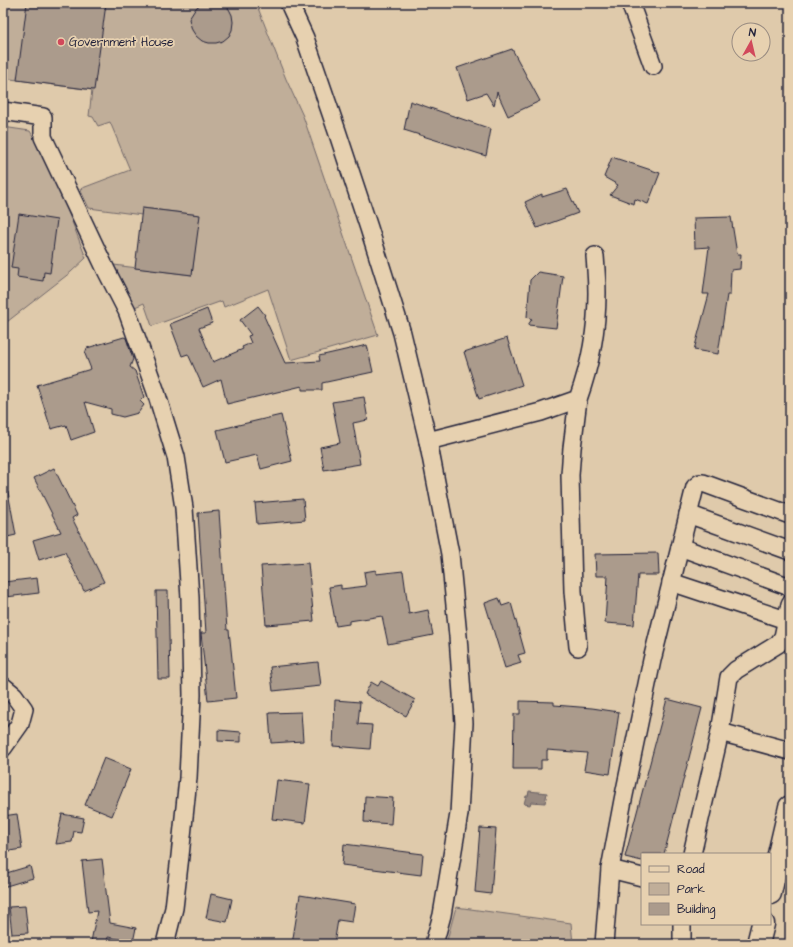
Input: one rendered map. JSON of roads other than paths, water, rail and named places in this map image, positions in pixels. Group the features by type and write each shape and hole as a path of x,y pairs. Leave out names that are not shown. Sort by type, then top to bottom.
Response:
{"main road":[{"path":"771,889 790,807"},
{"path":"758,944 763,925"}],"street":[{"path":"288,3 305,38 369,228 402,333 428,441 450,554 458,636 464,723 459,814 442,915 434,944"},
{"path":"630,3 653,66"},
{"path":"3,111 43,116 43,137 127,311 156,392 176,457 184,508 190,598 192,695 188,778 180,856 174,908 165,944"},
{"path":"578,647 574,590 570,475 578,399 585,380 592,348 597,294 595,256"},
{"path":"428,441 541,412 578,399"},
{"path":"604,944 610,869 652,660 695,487 700,483 703,483 790,515"},
{"path":"688,514 790,551"},
{"path":"680,547 790,587"},
{"path":"671,582 788,612 783,637 778,644 736,670 729,678 720,732 692,853"},
{"path":"3,686 14,695 24,709 20,724 3,748"},
{"path":"720,732 790,751"},
{"path":"610,869 641,877"},
{"path":"682,925 682,944"}],"place":[{"name":"Government House","path":"61,42"}]}
